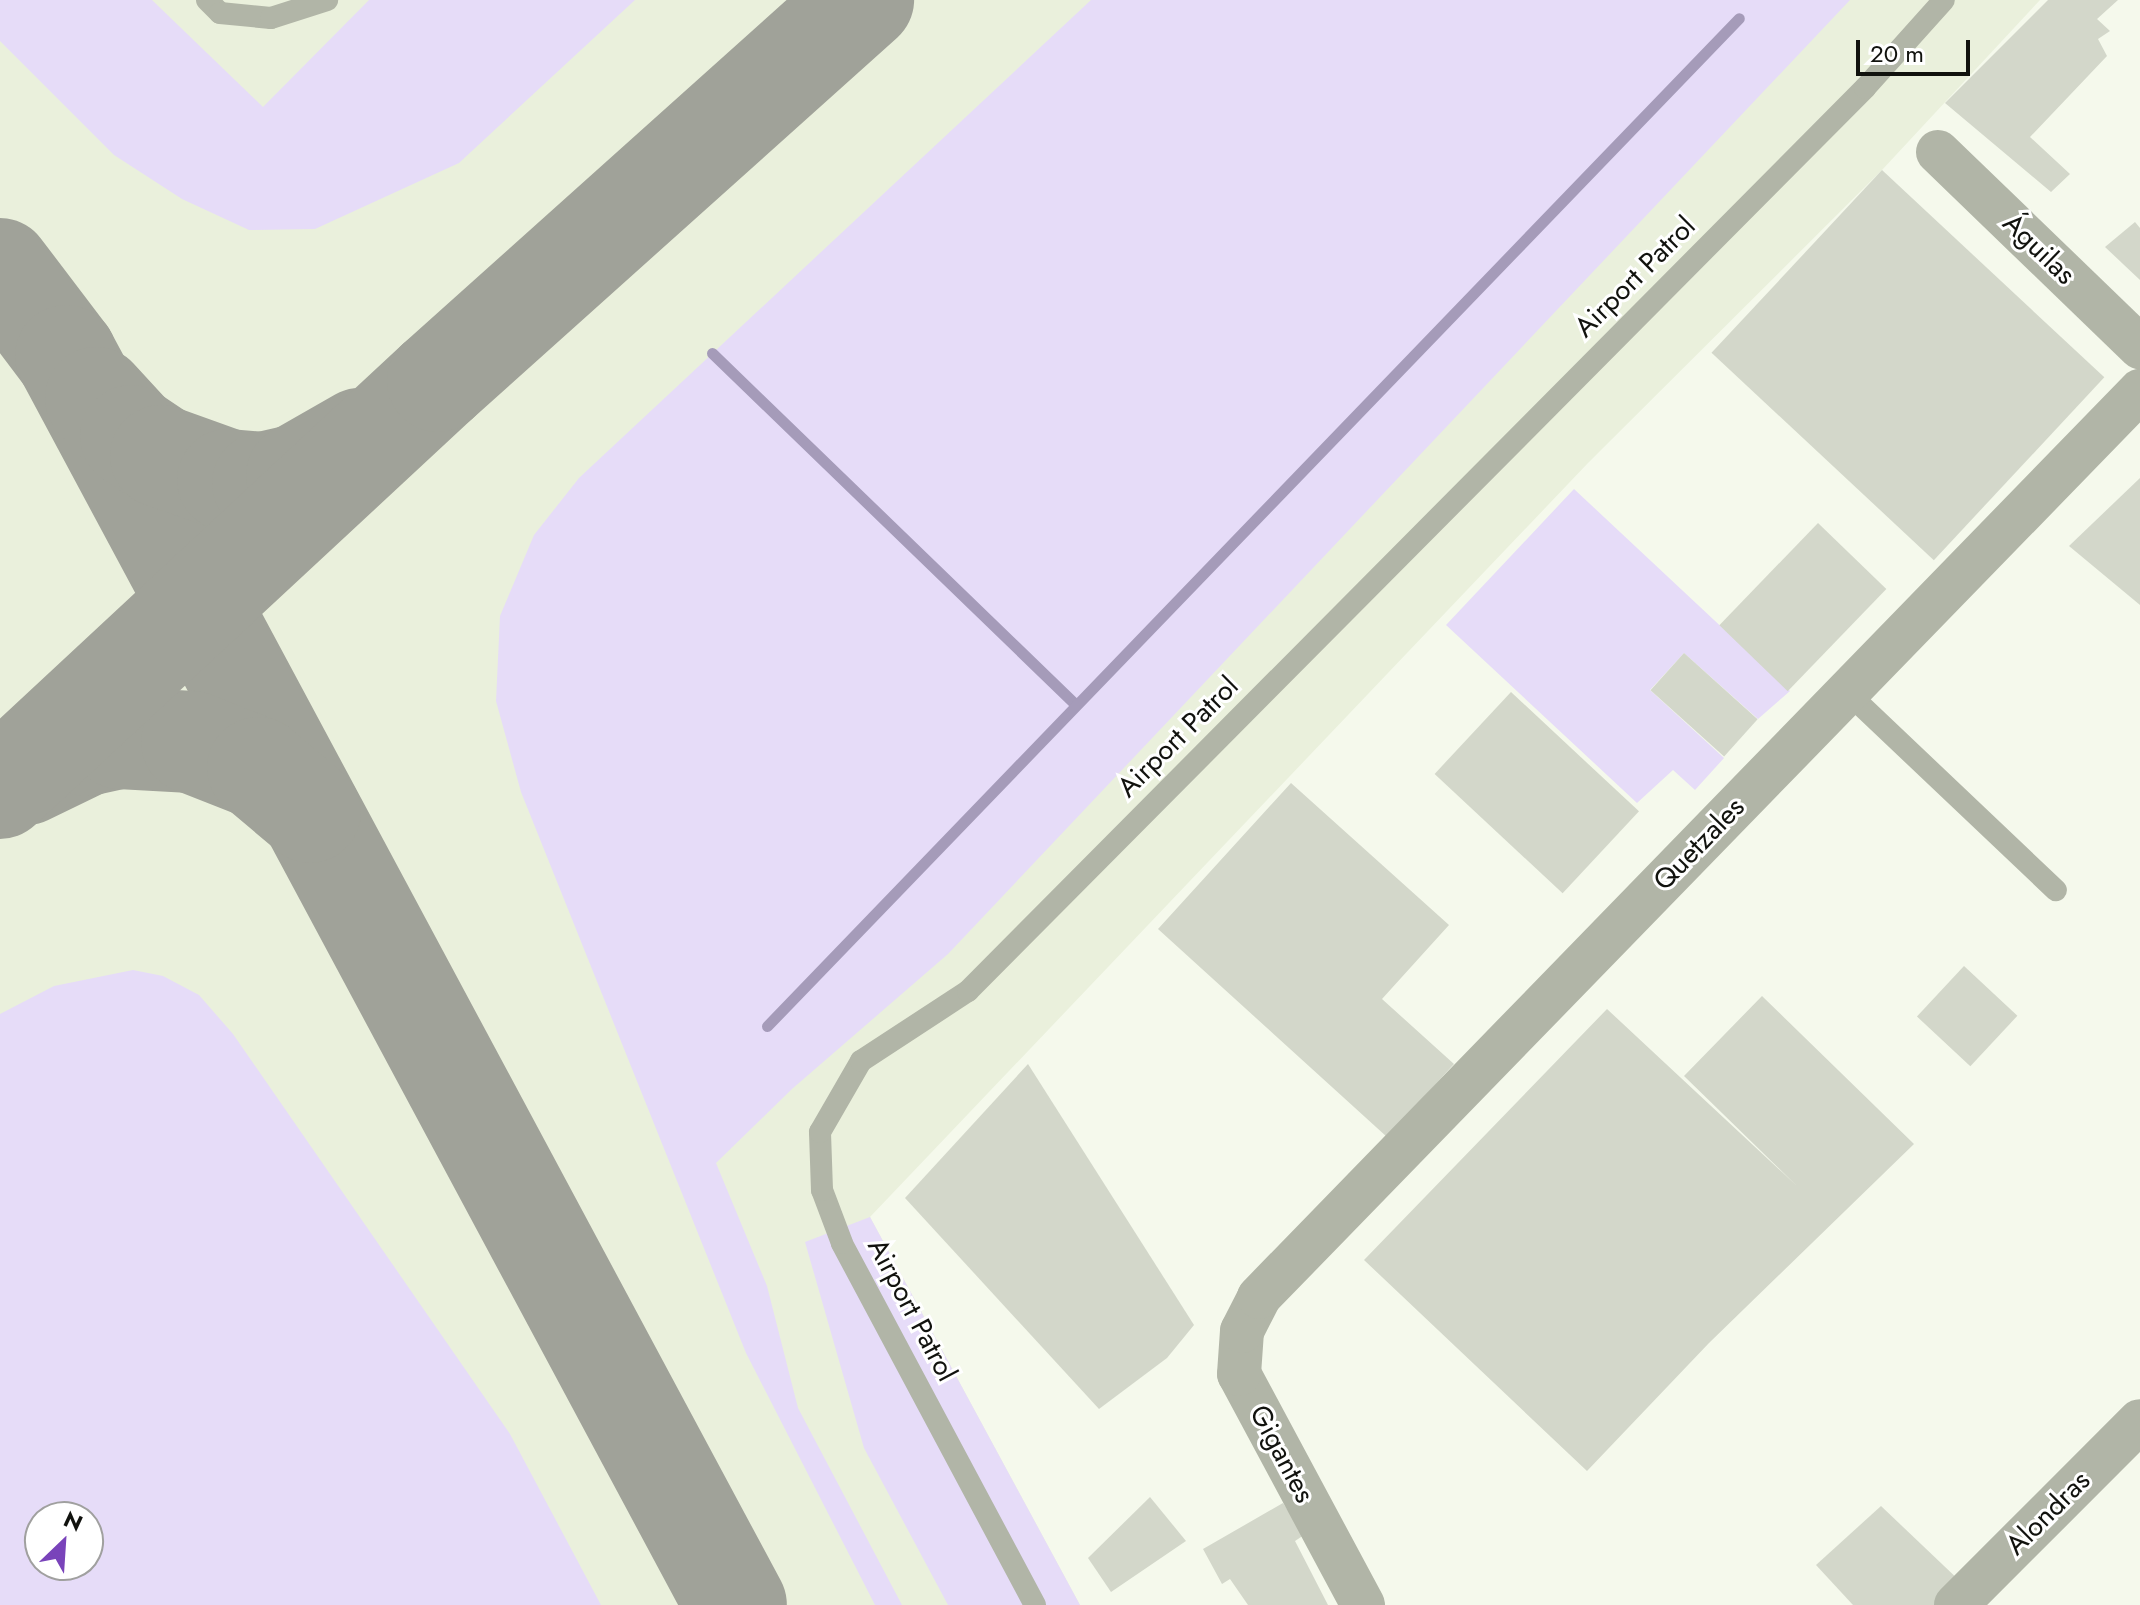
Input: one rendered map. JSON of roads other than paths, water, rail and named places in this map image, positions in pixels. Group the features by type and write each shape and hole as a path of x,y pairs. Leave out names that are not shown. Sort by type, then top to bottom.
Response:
{"street":[{"name":"Águilas","path":"1938,152 2140,347"},
{"name":"Quetzales","path":"1259,1297 2140,391"},
{"name":"Gigantes","path":"1259,1297 1242,1331 1239,1374 1363,1605"},
{"name":"Alondras","path":"1956,1605 2140,1421"}],"lane":[{"path":"207,0 220,13 271,18 327,0"},
{"name":"Airport Patrol","path":"1035,1605 842,1243 822,1190 820,1132 861,1061 968,991 1854,99 1944,0"},
{"path":"1847,692 2056,890"}],"waterway":[{"path":"767,1026 1739,18"},
{"path":"712,353 1076,705"}]}
